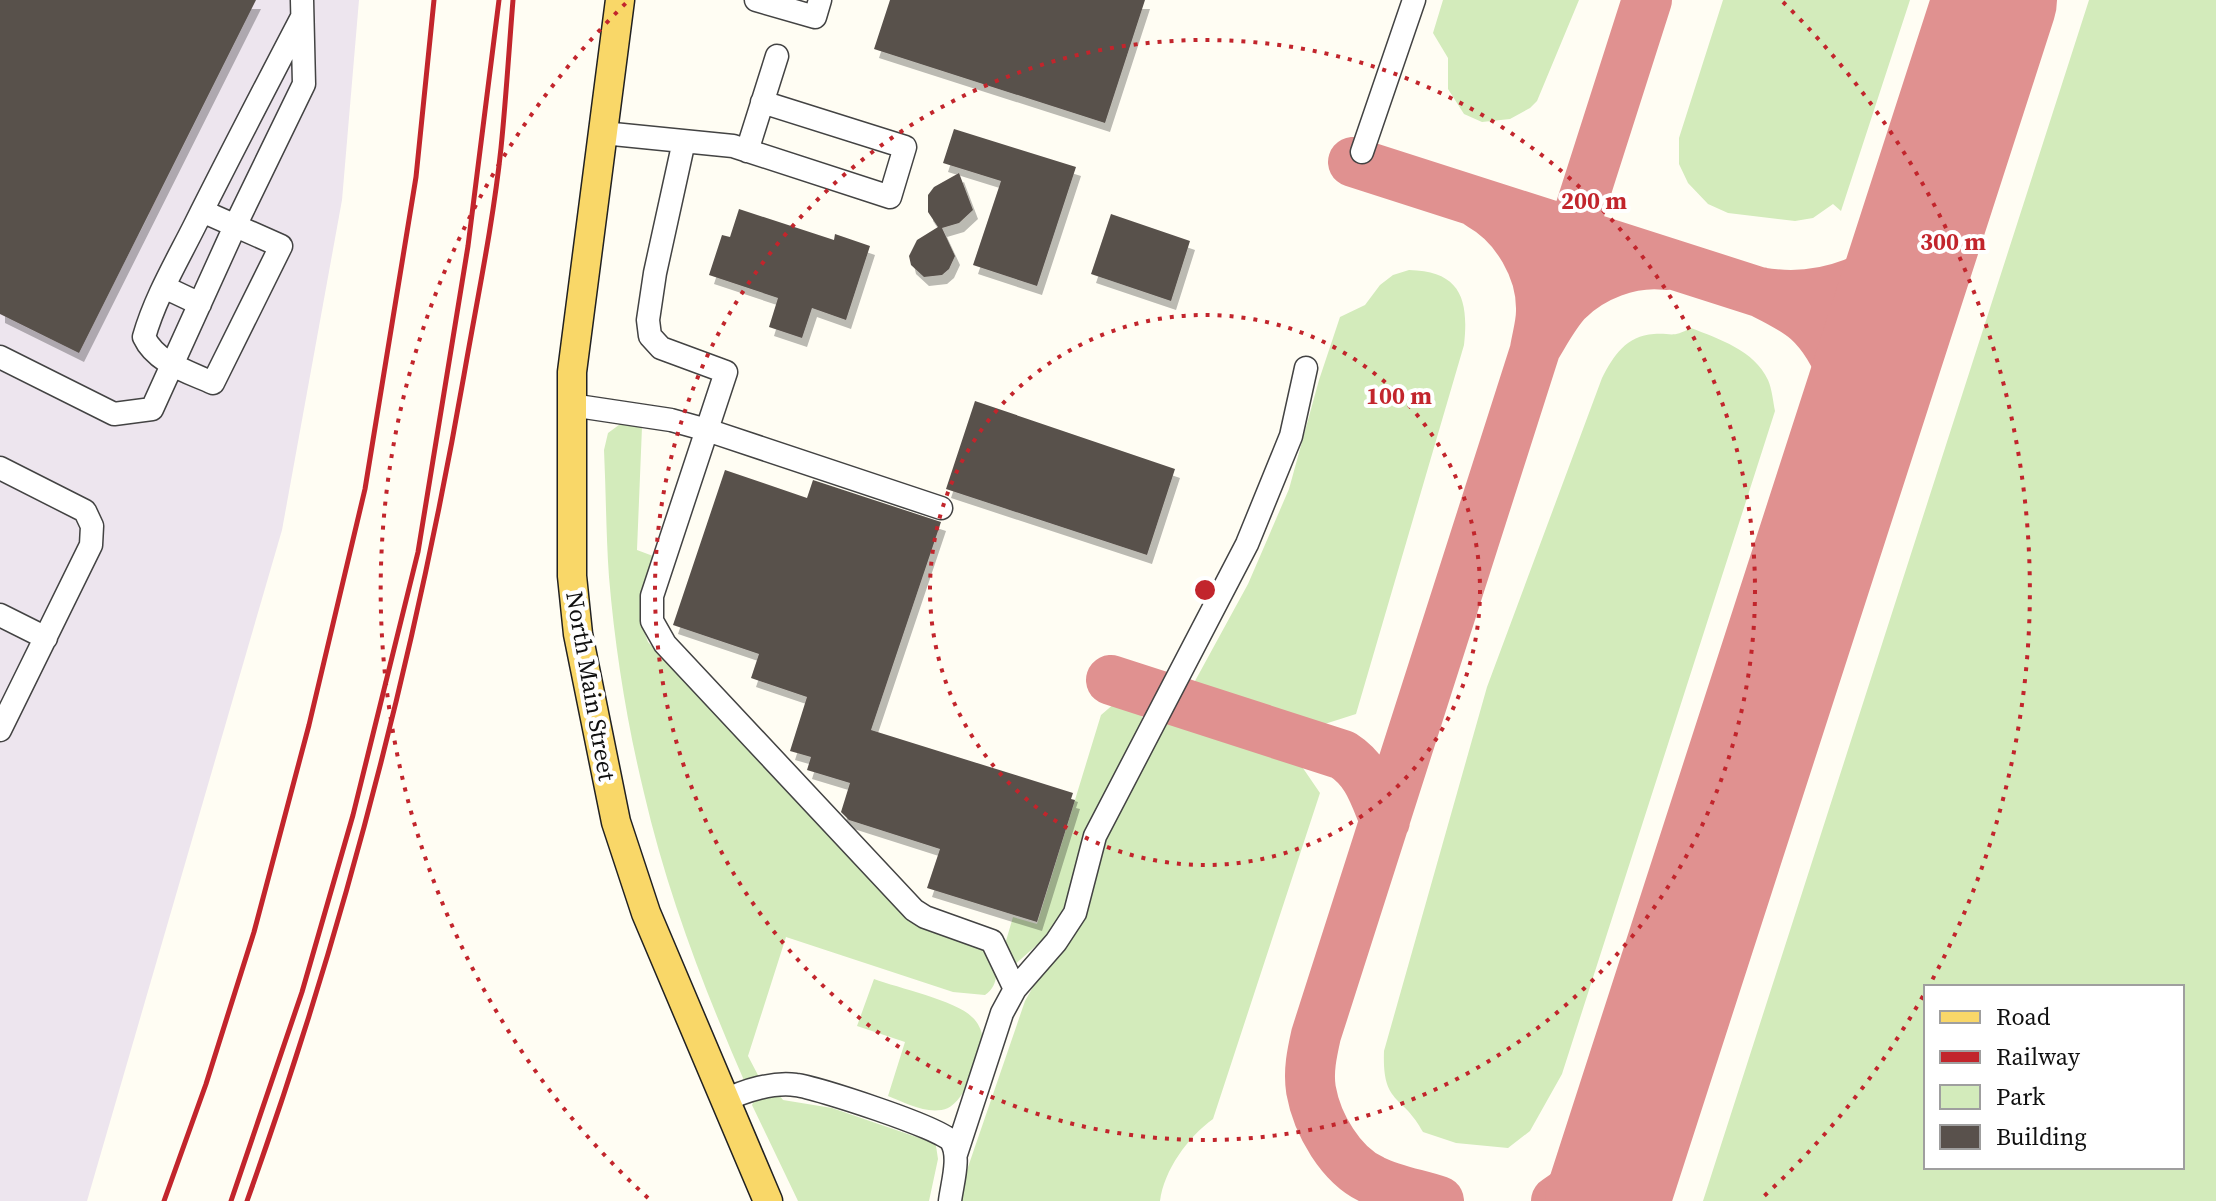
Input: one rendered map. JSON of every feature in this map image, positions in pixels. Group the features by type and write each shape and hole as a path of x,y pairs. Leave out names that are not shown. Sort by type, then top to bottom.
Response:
{"main road":[{"name":"North Main Street","path":"620,0 572,372 572,576 578,634 616,822 646,913 768,1201"}],"lane":[{"path":"756,0 815,17 820,0"},
{"path":"1362,152 1414,0"},
{"path":"202,211 281,246 213,383 173,364 149,347 144,337 164,287 302,8"},
{"path":"0,357 114,414 152,409 304,84 302,8"},
{"path":"747,151 777,56"},
{"path":"603,133 733,146 890,197 905,147 762,102"},
{"path":"240,135 272,150"},
{"path":"684,141 655,273 648,328 650,336 661,348 726,372 652,596 652,621 658,635 914,910 925,917 992,941 1015,989"},
{"path":"164,287 200,304"},
{"path":"950,1201 950,1144 1002,1013 1015,989 1056,942 1075,913 1095,836 1252,532 1291,436 1306,368"},
{"path":"571,405 671,420 707,430 941,508"},
{"path":"0,468 85,511 92,526 91,545 0,730"},
{"path":"0,615 46,638"},
{"path":"725,1101 738,1093 796,1084 909,1120 950,1144"}],"shaded area":[{"path":"0,0 359,0 342,200 282,530 87,1201 0,1201"}],"green space":[{"path":"1443,0 1579,0 1537,101 1530,108 1510,119 1482,122 1464,114 1448,89 1448,58 1433,33"},
{"path":"1723,0 1910,0 1841,211 1833,204 1813,218 1795,221 1728,213 1708,204 1688,183 1679,164 1679,138"},
{"path":"2089,0 2216,0 2216,1201 1703,1201"},
{"path":"1409,270 1440,276 1451,282 1458,291 1465,314 1464,345 1356,714 1309,729 1189,692 1248,584 1289,489 1340,317 1365,305 1380,285 1393,275"},
{"path":"1691,328 1735,347 1754,361 1768,380 1775,411 1562,1074 1530,1131 1508,1148 1456,1143 1423,1132 1395,1098 1386,1081 1384,1051 1487,687 1602,378 1616,354 1636,338 1676,334"},
{"path":"623,422 642,427 637,550 653,556 642,599 642,620 648,642 916,925 981,947 987,952 994,964 996,977 991,990 985,995 953,992 786,937 748,1056 760,1079 746,1085 676,905 653,830 627,713 609,577 604,450 608,433"},
{"path":"1128,701 1140,707 1143,723 1086,831 1062,915 1048,935 1012,967 1003,951 1013,917 1037,924 1101,715 1115,703"},
{"path":"1168,713 1294,755 1320,793 1213,1119 1179,1155 1166,1178 1160,1201 960,1201 968,1167 1025,1001 1081,925 1102,840"},
{"path":"874,979 953,1005 978,1024 983,1039 977,1066 960,1097 948,1108 925,1110 888,1096 905,1042 857,1026"},
{"path":"776,1091 783,1100 832,1108 931,1142 936,1146 938,1159 929,1201 798,1201 752,1105 756,1097"}],"building":[{"path":"0,0 256,0 79,353 0,314"},
{"path":"890,0 1145,0 1105,123 874,49"},
{"path":"954,129 1076,167 1037,286 973,265 1001,181 943,163"},
{"path":"959,173 973,210 959,223 942,228 955,256 949,269 942,275 924,277 911,265 909,256 917,240 938,227 928,212 928,195 934,187"},
{"path":"739,209 834,240 835,234 870,246 846,320 812,308 802,338 769,327 778,298 709,275 722,235 730,237"},
{"path":"1111,214 1190,241 1171,301 1091,274"},
{"path":"975,401 1175,469 1147,555 946,489"},
{"path":"725,470 807,498 813,480 941,522 871,730 1073,793 1071,799 1075,800 1037,922 927,888 940,849 849,820 841,812 850,783 807,770 811,757 790,751 807,697 751,678 759,654 673,625"}],"taxiway":[{"path":"1439,1201 1373,1180 1361,1174 1341,1154 1325,1130 1314,1103 1310,1083 1312,1055 1647,0"},
{"path":"1353,162 1759,292 1782,295 1830,290 1853,283 1894,259 1911,242 1924,222 1935,187"},
{"path":"1480,205 1505,224 1532,265 1541,311 1535,349 1562,306 1588,284 1626,268 1666,265"},
{"path":"1760,292 1807,320 1837,362 1850,398 1854,434 1852,450 1842,473"},
{"path":"1111,680 1343,755 1359,768 1385,821"},
{"path":"1556,1201 1597,1163 1646,1082"}],"runway":[{"path":"1607,1201 1995,0"}],"railway":[{"path":"164,1201 206,1084 254,932 309,725 365,489 416,177 434,0"},
{"path":"231,1201 302,992 353,815 418,552 468,246 499,0"},
{"path":"247,1201 315,998 345,896 423,584 445,480 494,205 513,0"}]}
